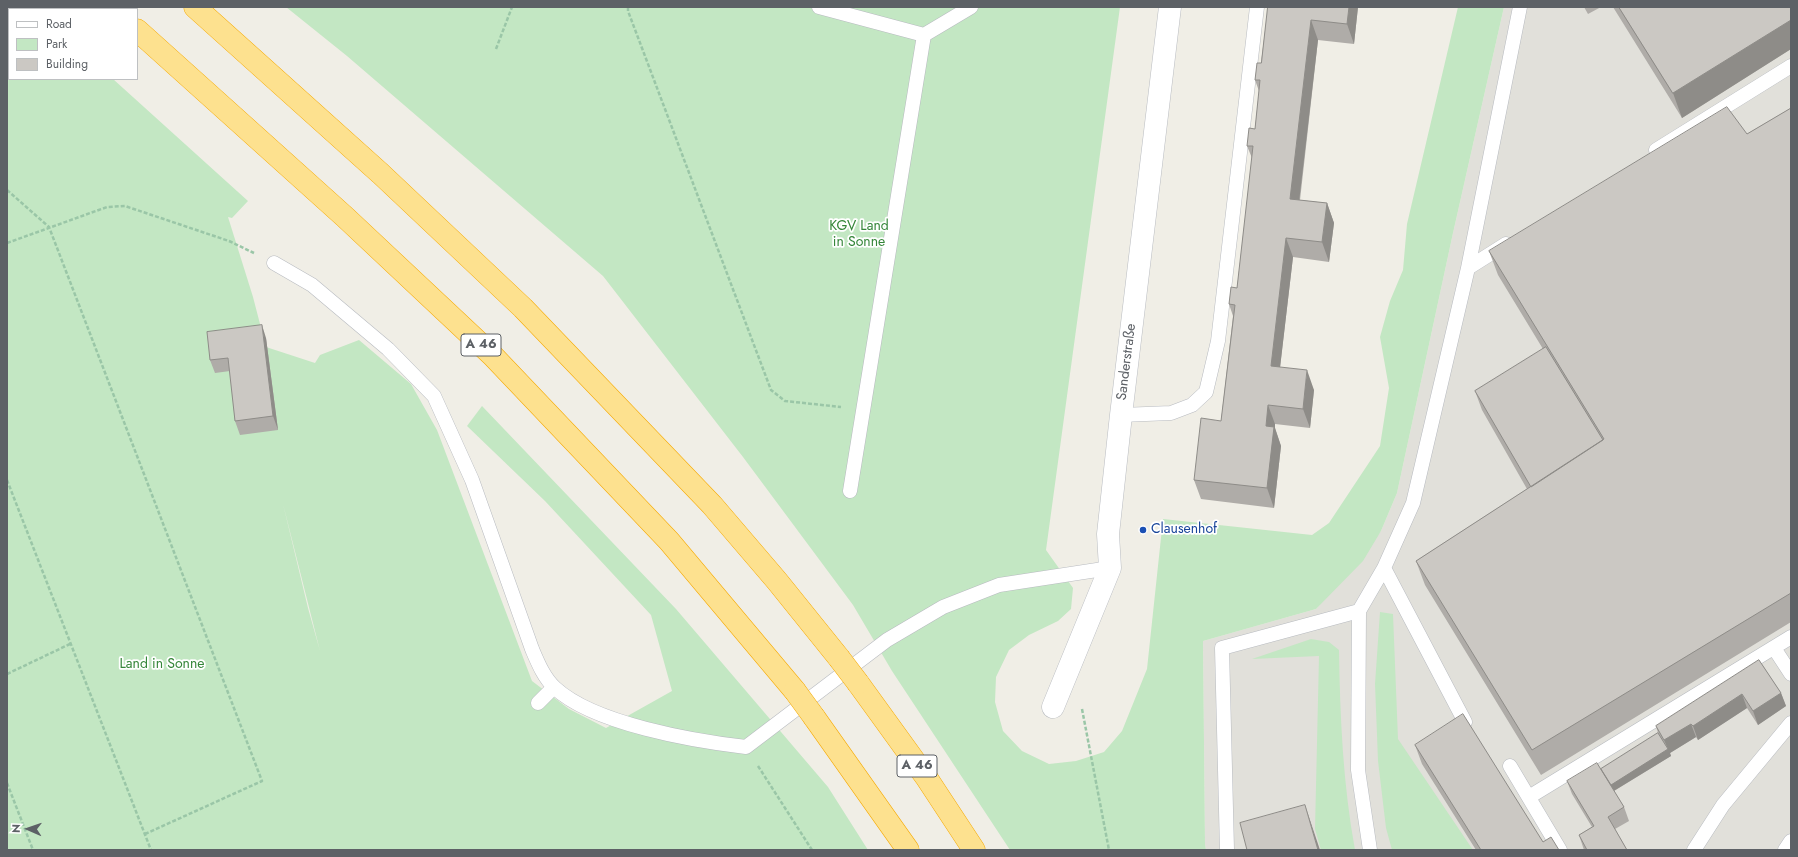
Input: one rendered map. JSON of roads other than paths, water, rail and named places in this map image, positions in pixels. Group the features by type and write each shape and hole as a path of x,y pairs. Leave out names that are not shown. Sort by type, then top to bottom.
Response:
{"highway":[{"name":"A 46","path":"195,7 381,174 523,308 712,505 777,581 858,683 926,777 974,850"},
{"name":"A 46","path":"138,31 345,217 492,355 669,541 734,616 795,691 908,850"}],"street":[{"name":"Sanderstraße","path":"1053,707 1110,568 1108,534 1170,7"}],"lane":[{"path":"819,7 924,35 971,7"},
{"path":"1121,415 1171,413 1192,405 1206,392 1218,341 1257,7"},
{"path":"1370,850 1358,770 1359,611 1384,568 1413,503 1468,268 1520,7"},
{"path":"850,492 924,35"},
{"path":"1643,159 1791,66"},
{"path":"1468,268 1515,239"},
{"path":"274,263 312,285 388,348 434,396 472,480 532,649 542,672 554,687 567,698 612,719 702,742 746,747 887,640 943,607 999,585 1110,568"},
{"path":"1384,568 1465,722"},
{"path":"1227,850 1222,648 1359,611"},
{"path":"1529,797 1791,637"},
{"path":"1774,648 1791,674"},
{"path":"538,703 554,687"},
{"path":"1694,850 1723,805 1791,723"},
{"path":"1510,766 1560,850"},
{"path":"1785,850 1791,841"}],"place":[{"name":"Clausenhof","path":"1143,530"}],"park label":[{"name":"KGV Land in Sonne","path":"859,236"},
{"name":"Land in Sonne","path":"162,665"}]}
